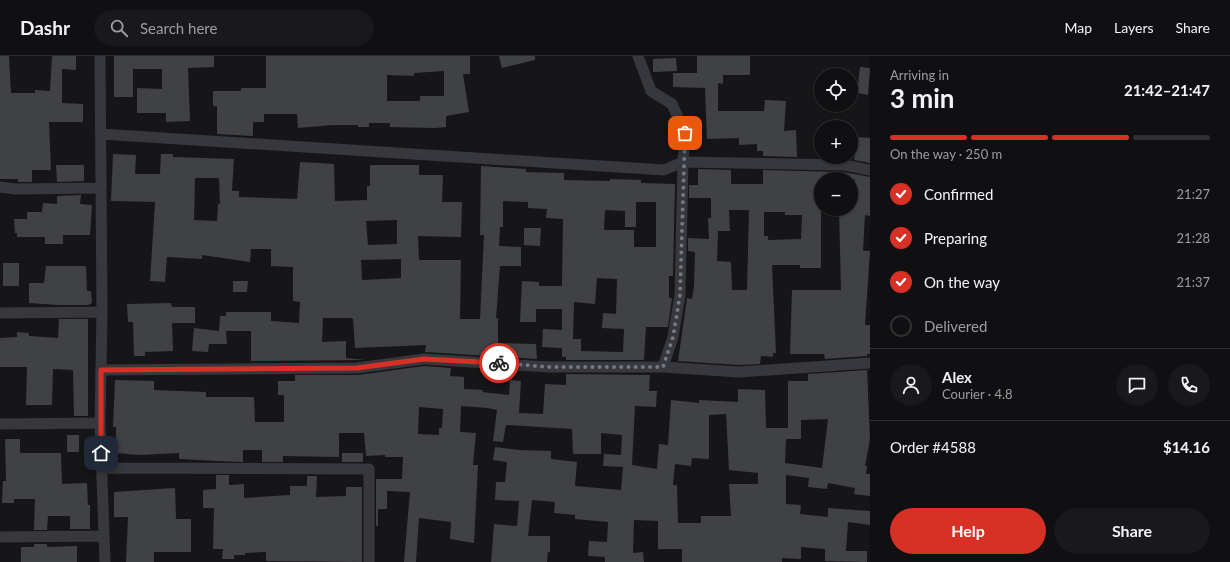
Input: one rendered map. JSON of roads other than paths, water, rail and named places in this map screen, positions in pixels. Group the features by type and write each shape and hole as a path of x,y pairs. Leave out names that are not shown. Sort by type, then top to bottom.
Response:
{"street":[{"path":"100,56 102,312 100,423 105,562"},
{"path":"638,56 651,91 672,104 685,133 680,295 673,337 663,367"},
{"path":"101,134 664,170 683,162 844,164 870,170"},
{"path":"0,187 15,189 100,188"},
{"path":"0,313 102,312"},
{"path":"101,370 357,368 424,359 548,367 663,367 739,372 870,363"},
{"path":"0,424 100,423"},
{"path":"102,468 369,469 369,562"},
{"path":"0,537 104,536"}]}
